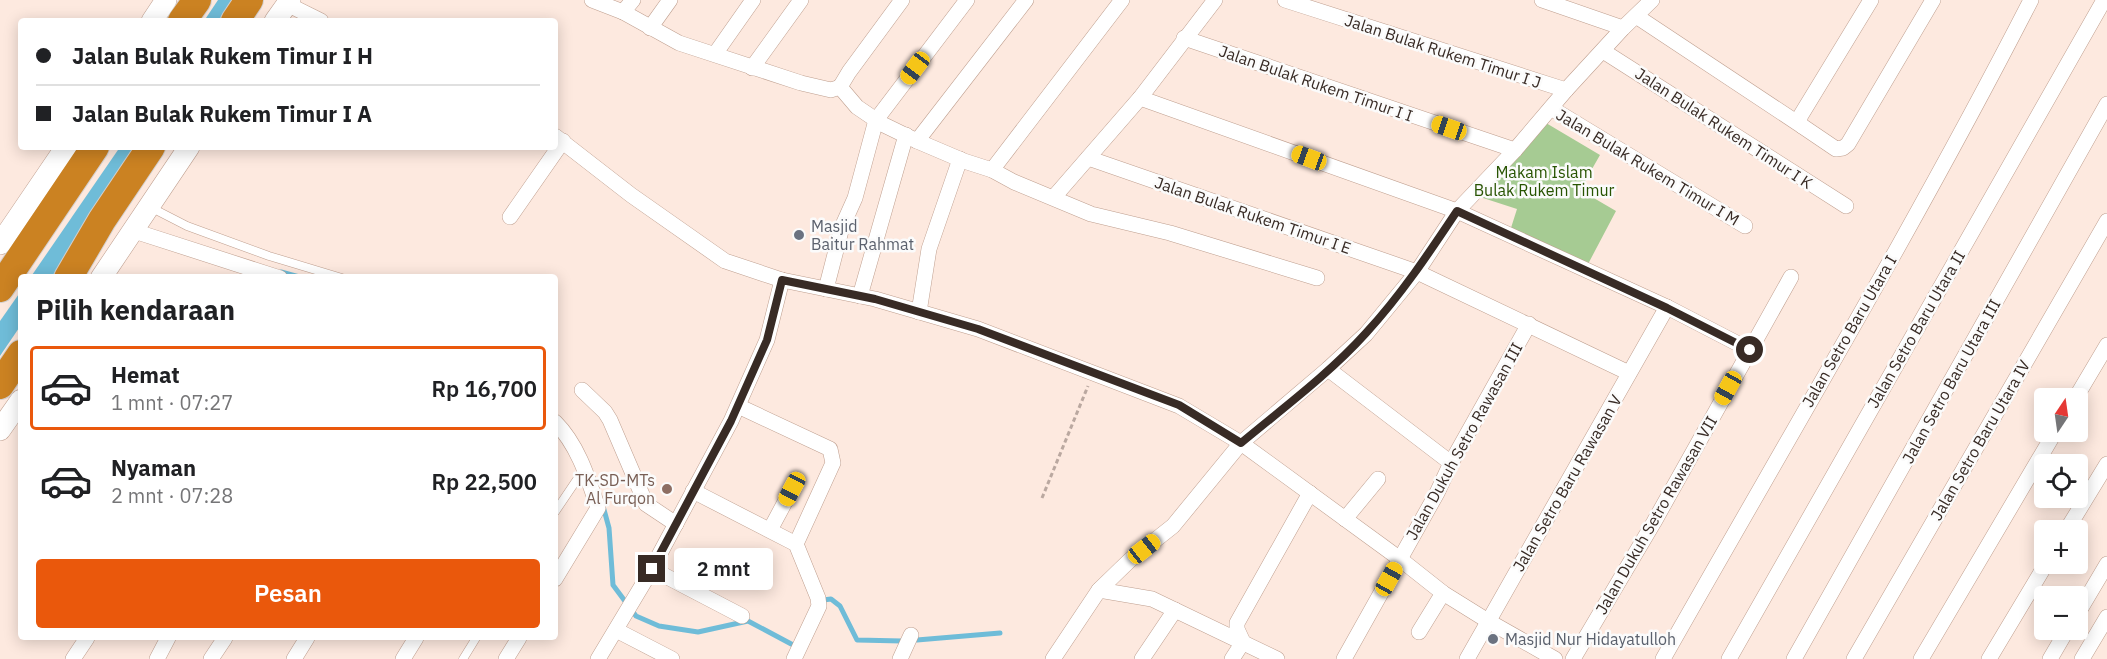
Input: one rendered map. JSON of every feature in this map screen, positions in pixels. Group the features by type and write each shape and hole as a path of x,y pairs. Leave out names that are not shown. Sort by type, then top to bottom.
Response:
{"highway":[{"path":"184,18 197,0"},
{"path":"237,18 249,0"},
{"path":"0,288 93,150"},
{"path":"70,274 149,150"},
{"path":"0,385 18,358"}],"main road":[{"path":"154,18 166,0"},
{"path":"277,18 288,2"},
{"path":"0,244 64,150"},
{"path":"104,274 187,150"},
{"path":"0,430 18,404"}],"street":[{"path":"592,0 628,6 650,28 679,43 752,69 831,90 840,87 902,0"},
{"path":"650,28 670,0"},
{"path":"715,54 753,0"},
{"path":"752,69 801,0"},
{"path":"826,289 842,227 855,198 876,120 967,0"},
{"path":"860,296 911,138 1026,0"},
{"path":"992,170 1122,0"},
{"path":"1054,197 1140,98 1215,0"},
{"name":"Jalan Bulak Rukem Timur I J","path":"1285,0 1566,90"},
{"path":"1542,0 1623,28"},
{"path":"1053,659 1099,590 1130,560 1173,526 1241,443 1366,334 1417,272 1457,211 1515,150 1623,28 1652,0"},
{"path":"1802,126 1799,121 1801,115 1871,0"},
{"path":"1636,16 1836,149 1843,148 1933,0"},
{"name":"Jalan Setro Baru Utara I","path":"1663,659 1994,72 2031,0"},
{"name":"Jalan Setro Baru Utara II","path":"1729,659 2104,0"},
{"path":"288,2 316,18"},
{"name":"Jalan Bulak Rukem Timur I I","path":"1184,38 1515,150"},
{"name":"Jalan Bulak Rukem Timur I K","path":"1603,51 1846,206"},
{"path":"840,87 857,106 876,120 911,138 1091,213 1170,233 1317,278"},
{"path":"1140,98 1457,211 1667,308 1750,350"},
{"name":"Jalan Setro Baru Utara III","path":"1794,659 2107,104"},
{"name":"Jalan Bulak Rukem Timur I M","path":"1551,108 1744,226"},
{"path":"559,138 631,195 725,261 782,280 860,296 978,329 1179,405 1241,443 1400,558 1443,593 1555,659"},
{"path":"510,218 552,150"},
{"name":"Jalan Bulak Rukem Timur I E","path":"1088,158 1417,272 1629,373"},
{"path":"919,312 929,249 960,159"},
{"name":"Jalan Setro Baru Utara IV","path":"1854,659 2107,221"},
{"path":"132,230 268,274"},
{"name":"Jalan Dukuh Setro Rawasan VII","path":"1573,659 1654,522 1791,277"},
{"path":"598,659 652,569 738,406 767,340 782,280"},
{"name":"Jalan Setro Baru Rawasan V","path":"1467,659 1667,308"},
{"name":"Jalan Dukuh Setro Rawasan III","path":"1344,659 1437,494 1451,463 1528,324"},
{"path":"2082,388 2107,345"},
{"path":"1328,369 1451,463"},
{"path":"582,390 605,412 610,420 646,504 676,524"},
{"path":"738,406 830,449 832,452 833,463 830,471 796,544"},
{"path":"558,426 573,446 598,508 558,574"},
{"path":"1921,659 2049,442"},
{"path":"2073,520 2107,464"},
{"path":"1345,519 1378,479"},
{"path":"770,530 792,489"},
{"path":"693,491 796,544 818,598 819,606 794,659"},
{"path":"1243,642 1237,629 1237,623 1310,493"},
{"path":"2088,596 2107,564"},
{"path":"652,569 742,616"},
{"path":"1989,659 2040,574"},
{"path":"1099,590 1152,599 1277,659"},
{"path":"1419,632 1443,593"},
{"path":"1142,659 1175,610"},
{"path":"2082,659 2107,617"},
{"path":"616,630 672,659"},
{"path":"902,656 911,635"},
{"path":"73,659 86,640"},
{"path":"157,659 167,640"},
{"path":"211,659 224,640"},
{"path":"294,659 307,640"},
{"path":"403,659 415,640"},
{"path":"506,659 518,640"},
{"path":"2050,659 2061,640"},
{"path":"1232,659 1243,642"}],"lane":[{"path":"147,208 187,226 269,256 329,274"},
{"path":"558,508 584,469"},
{"path":"463,659 475,640"}],"path":[{"path":"1042,498 1093,373"}],"green space":[{"name":"Makam Islam Bulak Rukem Timur","path":"1546,123 1600,155 1580,190 1616,211 1587,266 1510,231 1517,209 1480,197"}],"water":[{"path":"218,0 243,0 230,18 206,18"},
{"path":"118,150 140,150 56,274 33,274"},
{"path":"18,295 18,329 0,356 0,321"}],"waterway":[{"path":"281,272 288,274"},
{"path":"603,506 609,528 613,585 636,616 659,626 698,632 748,621 795,646 796,643"},
{"path":"823,600 831,599 840,606 857,640 902,641"},
{"path":"917,640 1000,633"}],"place":[{"name":"Masjid Baitur Rahmat","path":"799,235"},
{"name":"TK-SD-MTs Al Furqon","path":"667,489"},
{"name":"Masjid Nur Hidayatulloh","path":"1493,639"}],"route":[{"path":"652,569 731,421 767,340 782,280 875,299 978,329 1179,405 1241,443 1366,334 1417,272 1457,211 1667,308 1750,350"}]}
